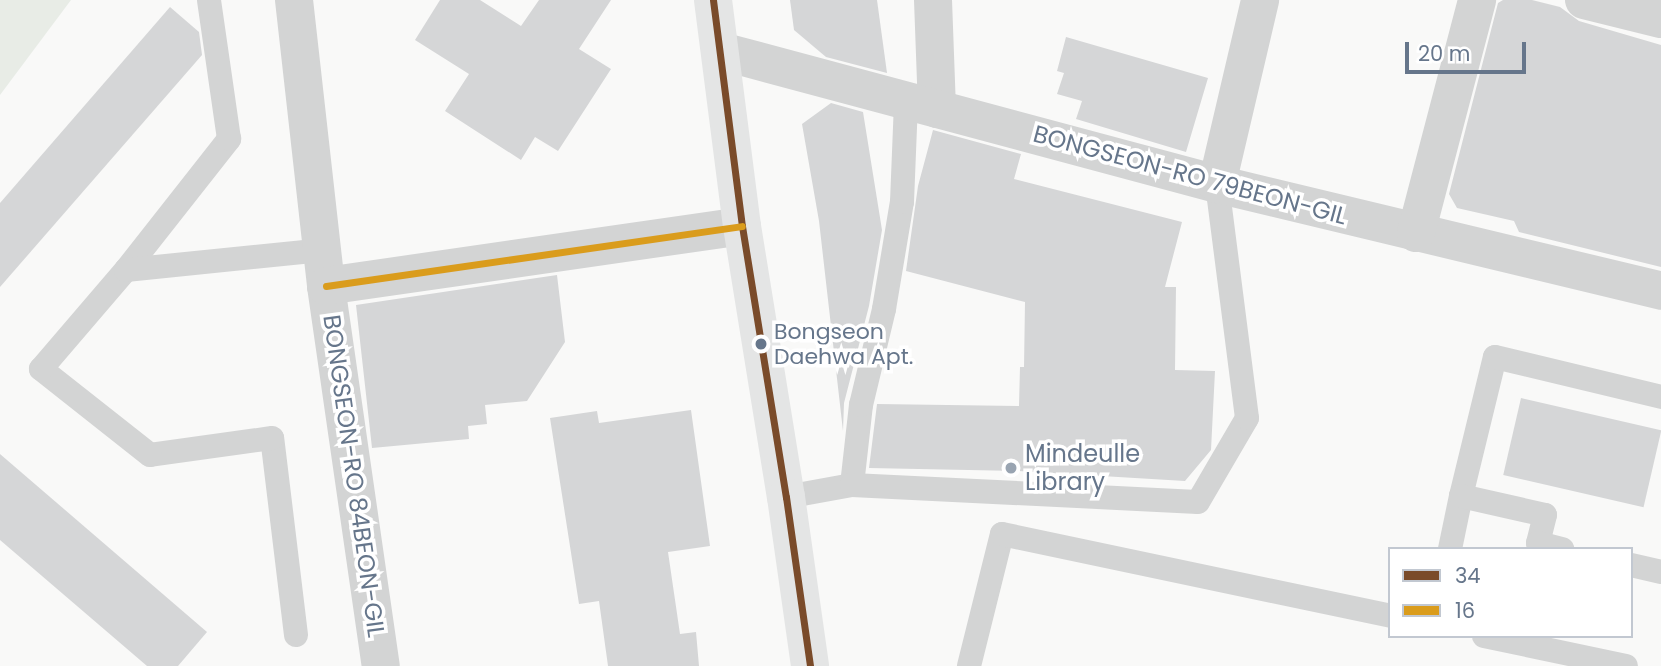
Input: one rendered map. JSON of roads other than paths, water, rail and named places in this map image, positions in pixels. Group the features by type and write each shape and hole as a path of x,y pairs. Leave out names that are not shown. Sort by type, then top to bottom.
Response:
{"main road":[{"path":"713,0 742,226 810,666"}],"street":[{"name":"BONGSEON-RO 84BEON-GIL","path":"293,0 324,268 381,666"},
{"path":"922,105 933,0"},
{"path":"1217,184 1260,0"},
{"path":"1416,233 1477,0"},
{"path":"1584,0 1661,19"},
{"name":"BONGSEON-RO 79BEON-GIL","path":"721,51 1217,184 1661,291"},
{"name":"BONGSEON-RO 84BEON-GIL","path":"324,268 742,226"}],"lane":[{"path":"209,0 229,139 127,270 41,369 150,455 272,438 296,635"},
{"path":"852,485 861,405 884,309 922,105"},
{"path":"786,497 852,485 1198,502 1247,418 1217,184"},
{"path":"127,270 324,268"},
{"path":"1450,547 1495,357 1661,397"},
{"path":"1461,496 1545,515 1538,543 1554,547"},
{"path":"969,666 1002,534 1388,616"},
{"path":"1633,565 1661,572"},
{"path":"1494,638 1626,666"}],"place":[{"name":"Bongseon Daehwa Apt.","path":"761,344"},
{"name":"Mindeulle Library","path":"1011,468"}]}
